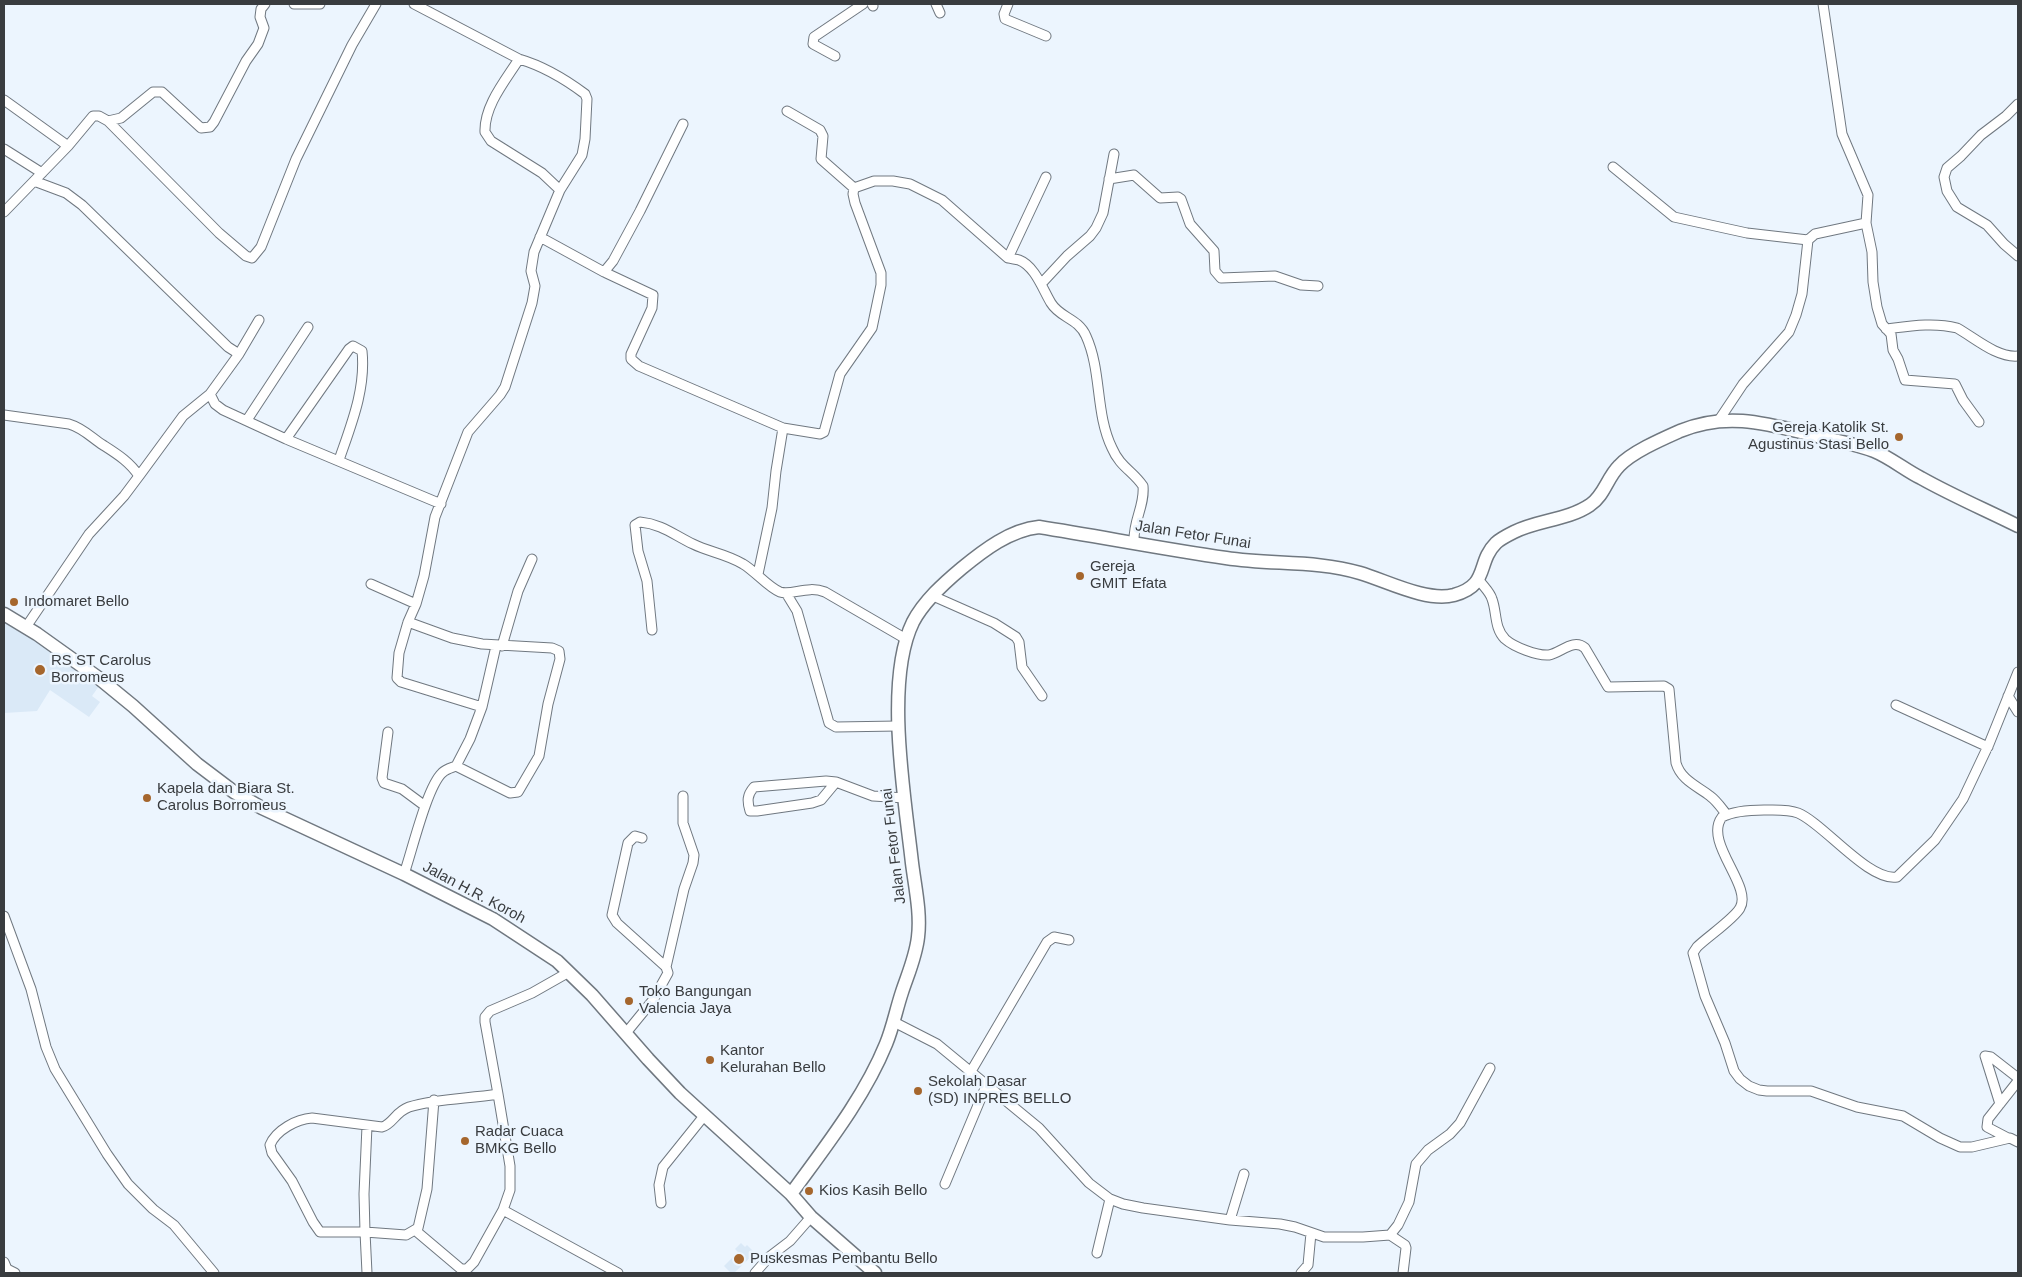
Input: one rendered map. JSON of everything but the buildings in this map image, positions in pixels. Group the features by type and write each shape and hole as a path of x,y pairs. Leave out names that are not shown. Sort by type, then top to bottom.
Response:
{"street":[{"path":"108,121 121,118 153,92 158,91 162,92 202,128 210,127 246,61 258,44 264,28 260,13 265,4"},
{"path":"294,4 320,4"},
{"path":"4,212 68,146 93,116 99,116 108,121 219,233 246,256 252,258 261,247 300,150 352,45 376,4"},
{"path":"414,4 519,59 533,63 553,73 586,96 585,139 582,155 560,190 534,252 531,271 535,286 532,303 505,386 496,400 468,432 433,525 424,576 399,653 396,671 398,680 482,707"},
{"path":"835,56 816,47 813,44 814,38 863,4"},
{"path":"936,4 940,13"},
{"path":"1008,4 1004,14 1005,19 1046,36"},
{"path":"1823,4 1842,134 1868,195 1866,223 1872,252 1877,307 1882,324 1891,334 1893,350 1905,380 1955,384 1963,400 1979,422"},
{"path":"519,59 494,99 488,112 485,132 491,141 542,173 560,190"},
{"path":"4,100 68,146"},
{"path":"2018,104 1981,135 1947,168 1944,177 1947,191 1956,207 1987,225 2018,256"},
{"path":"787,111 820,130 823,136 821,159 854,188"},
{"path":"604,272 613,261 640,211 682,124"},
{"path":"4,149 42,172"},
{"path":"1041,284 1096,228 1102,213 1114,154"},
{"path":"1613,167 1674,217 1747,233 1808,240 1816,234 1866,223"},
{"path":"1109,179 1134,175 1144,181 1154,194 1160,198 1178,197 1181,199 1190,224 1214,252 1215,271 1221,278 1275,276 1301,285 1318,286"},
{"path":"1008,258 1046,177"},
{"path":"34,181 66,193 82,205 228,347 239,354"},
{"path":"854,188 874,181 894,181 910,184 942,200 1008,258 1020,260 1041,284 1056,310 1071,318 1084,332 1090,345 1104,426 1110,446 1118,461 1144,486 1144,498 1133,529 1134,542"},
{"path":"540,237 604,272 652,295 652,308 631,354 635,363 731,407 784,428 816,434 824,432 840,374 872,328 882,276 855,203 854,188"},
{"path":"1719,420 1743,384 1789,332 1802,294 1808,240"},
{"path":"26,627 89,534 124,496 183,416 210,394 239,354 259,320"},
{"path":"1886,329 1912,325 1950,326 1957,328 1997,351 2018,356"},
{"path":"247,420 308,327"},
{"path":"286,440 349,348 353,346 362,351 363,366 359,399 339,460"},
{"path":"210,394 216,404 223,410 286,440 339,460 441,504"},
{"path":"4,415 70,424 78,427 118,453 134,468 139,476"},
{"path":"1727,815 1712,797 1684,778 1680,772 1676,762 1669,689 1664,686 1609,688 1604,683 1584,648 1579,644 1548,655 1515,645 1506,640 1500,632 1491,596 1479,580 1496,542 1525,527 1580,511 1598,498 1614,472 1627,459 1679,432 1719,420 1759,422 1875,452 1928,482 2018,526"},
{"path":"758,574 772,508 776,471 784,428"},
{"path":"652,630 647,580 635,534 635,525 638,522 647,523 673,532 692,544 730,557 758,574 773,588 786,593 796,590 820,590 906,639"},
{"name":"Jalan Fetor Funai","path":"791,1194 840,1125 864,1086 886,1046 894,1022 918,936 918,911 898,726 901,656 914,621 933,596 971,561 1000,541 1023,530 1040,527 1226,558 1300,562 1335,567 1417,592 1442,597 1464,591 1472,587 1479,580"},
{"path":"456,766 470,739 482,707 499,646 518,591 532,559"},
{"path":"371,584 416,604"},
{"path":"786,593 797,612 829,723 836,727 898,726"},
{"path":"933,596 994,623 1016,637 1019,642 1022,667 1042,696"},
{"name":"Jalan H.R. Koroh","path":"4,614 26,627 106,685 197,764 234,792 262,808 404,874 493,919 557,961 704,1116 791,1194 811,1217 875,1273"},
{"path":"404,874 425,806 440,774 456,766 514,794 523,785 539,756 548,704 560,659 560,651 552,648 499,646 452,638 408,622"},
{"path":"2008,1138 1972,1147 1957,1146 1903,1116 1857,1107 1811,1091 1759,1090 1749,1086 1736,1075 1704,996 1694,956 1697,947 1738,911 1742,903 1742,893 1726,859 1720,838 1719,822 1722,817 1754,810 1799,813 1856,858 1886,876 1897,877 1944,830 1964,799 1988,747 2018,672"},
{"path":"2008,696 2018,712"},
{"path":"1896,705 1988,747"},
{"path":"388,732 382,778 384,783 402,789 425,806"},
{"path":"836,782 820,800 812,804 750,811 748,797 754,787 826,781 836,782 873,796 905,798"},
{"path":"666,967 694,855 683,823 683,796"},
{"path":"626,1033 664,982 668,973 666,967 644,945 617,923 612,915 628,844 635,836 642,838"},
{"path":"4,916 31,989 46,1047 60,1076 107,1154 128,1184 149,1205 174,1225 214,1273"},
{"path":"970,1073 1047,942 1054,937 1069,940"},
{"path":"416,1231 461,1269 468,1269 474,1262 503,1210 508,1199 511,1182 498,1094 484,1022 485,1017 490,1011 532,993 569,972"},
{"path":"894,1022 937,1044 1039,1128 1089,1183 1110,1199 1123,1204 1230,1220 1280,1224 1311,1233 1335,1237 1390,1235 1405,1245 1406,1248 1402,1273"},
{"path":"2000,1104 1985,1056 1991,1057 2018,1077 2000,1104 1986,1123 1987,1128 2018,1142"},
{"path":"1390,1235 1398,1225 1409,1202 1416,1164 1428,1150 1450,1134 1460,1123 1490,1068"},
{"path":"945,1184 986,1086"},
{"path":"416,1231 406,1235 319,1231 292,1181 272,1153 270,1145 274,1138 303,1119 331,1120 367,1126 386,1126 396,1115 409,1108 434,1100 498,1094"},
{"path":"416,1231 427,1189 434,1100"},
{"path":"661,1203 658,1185 663,1168 704,1116"},
{"path":"367,1126 364,1194 367,1273"},
{"path":"1230,1220 1244,1174"},
{"path":"1097,1253 1110,1199"},
{"path":"503,1210 618,1273"},
{"path":"755,1273 769,1257 790,1241 811,1217"},
{"path":"1301,1273 1308,1265 1311,1233"},
{"path":"4,1262 7,1269 15,1273"}],"shaded area":[{"name":"RS ST Carolus Borromeus","path":"4,621 29,636 99,686 92,696 100,702 89,717 50,690 37,711 4,713"},
{"name":"Puskesmas Pembantu Bello","path":"741,1243 745,1247 747,1245 755,1253 734,1273 731,1273 724,1266 738,1252 735,1249"}],"place":[{"name":"Gereja Katolik St. Agustinus Stasi Bello","path":"1899,437"},
{"name":"Gereja GMIT Efata","path":"1080,576"},
{"name":"Indomaret Bello","path":"14,602"},
{"name":"RS ST Carolus Borromeus","path":"40,670"},
{"name":"Kapela dan Biara St. Carolus Borromeus","path":"147,798"},
{"name":"Toko Bangungan Valencia Jaya","path":"629,1001"},
{"name":"Kantor Kelurahan Bello","path":"710,1060"},
{"name":"Sekolah Dasar (SD) INPRES BELLO","path":"918,1091"},
{"name":"Radar Cuaca BMKG Bello","path":"465,1141"},
{"name":"Kios Kasih Bello","path":"809,1191"},
{"name":"Puskesmas Pembantu Bello","path":"739,1259"}]}
